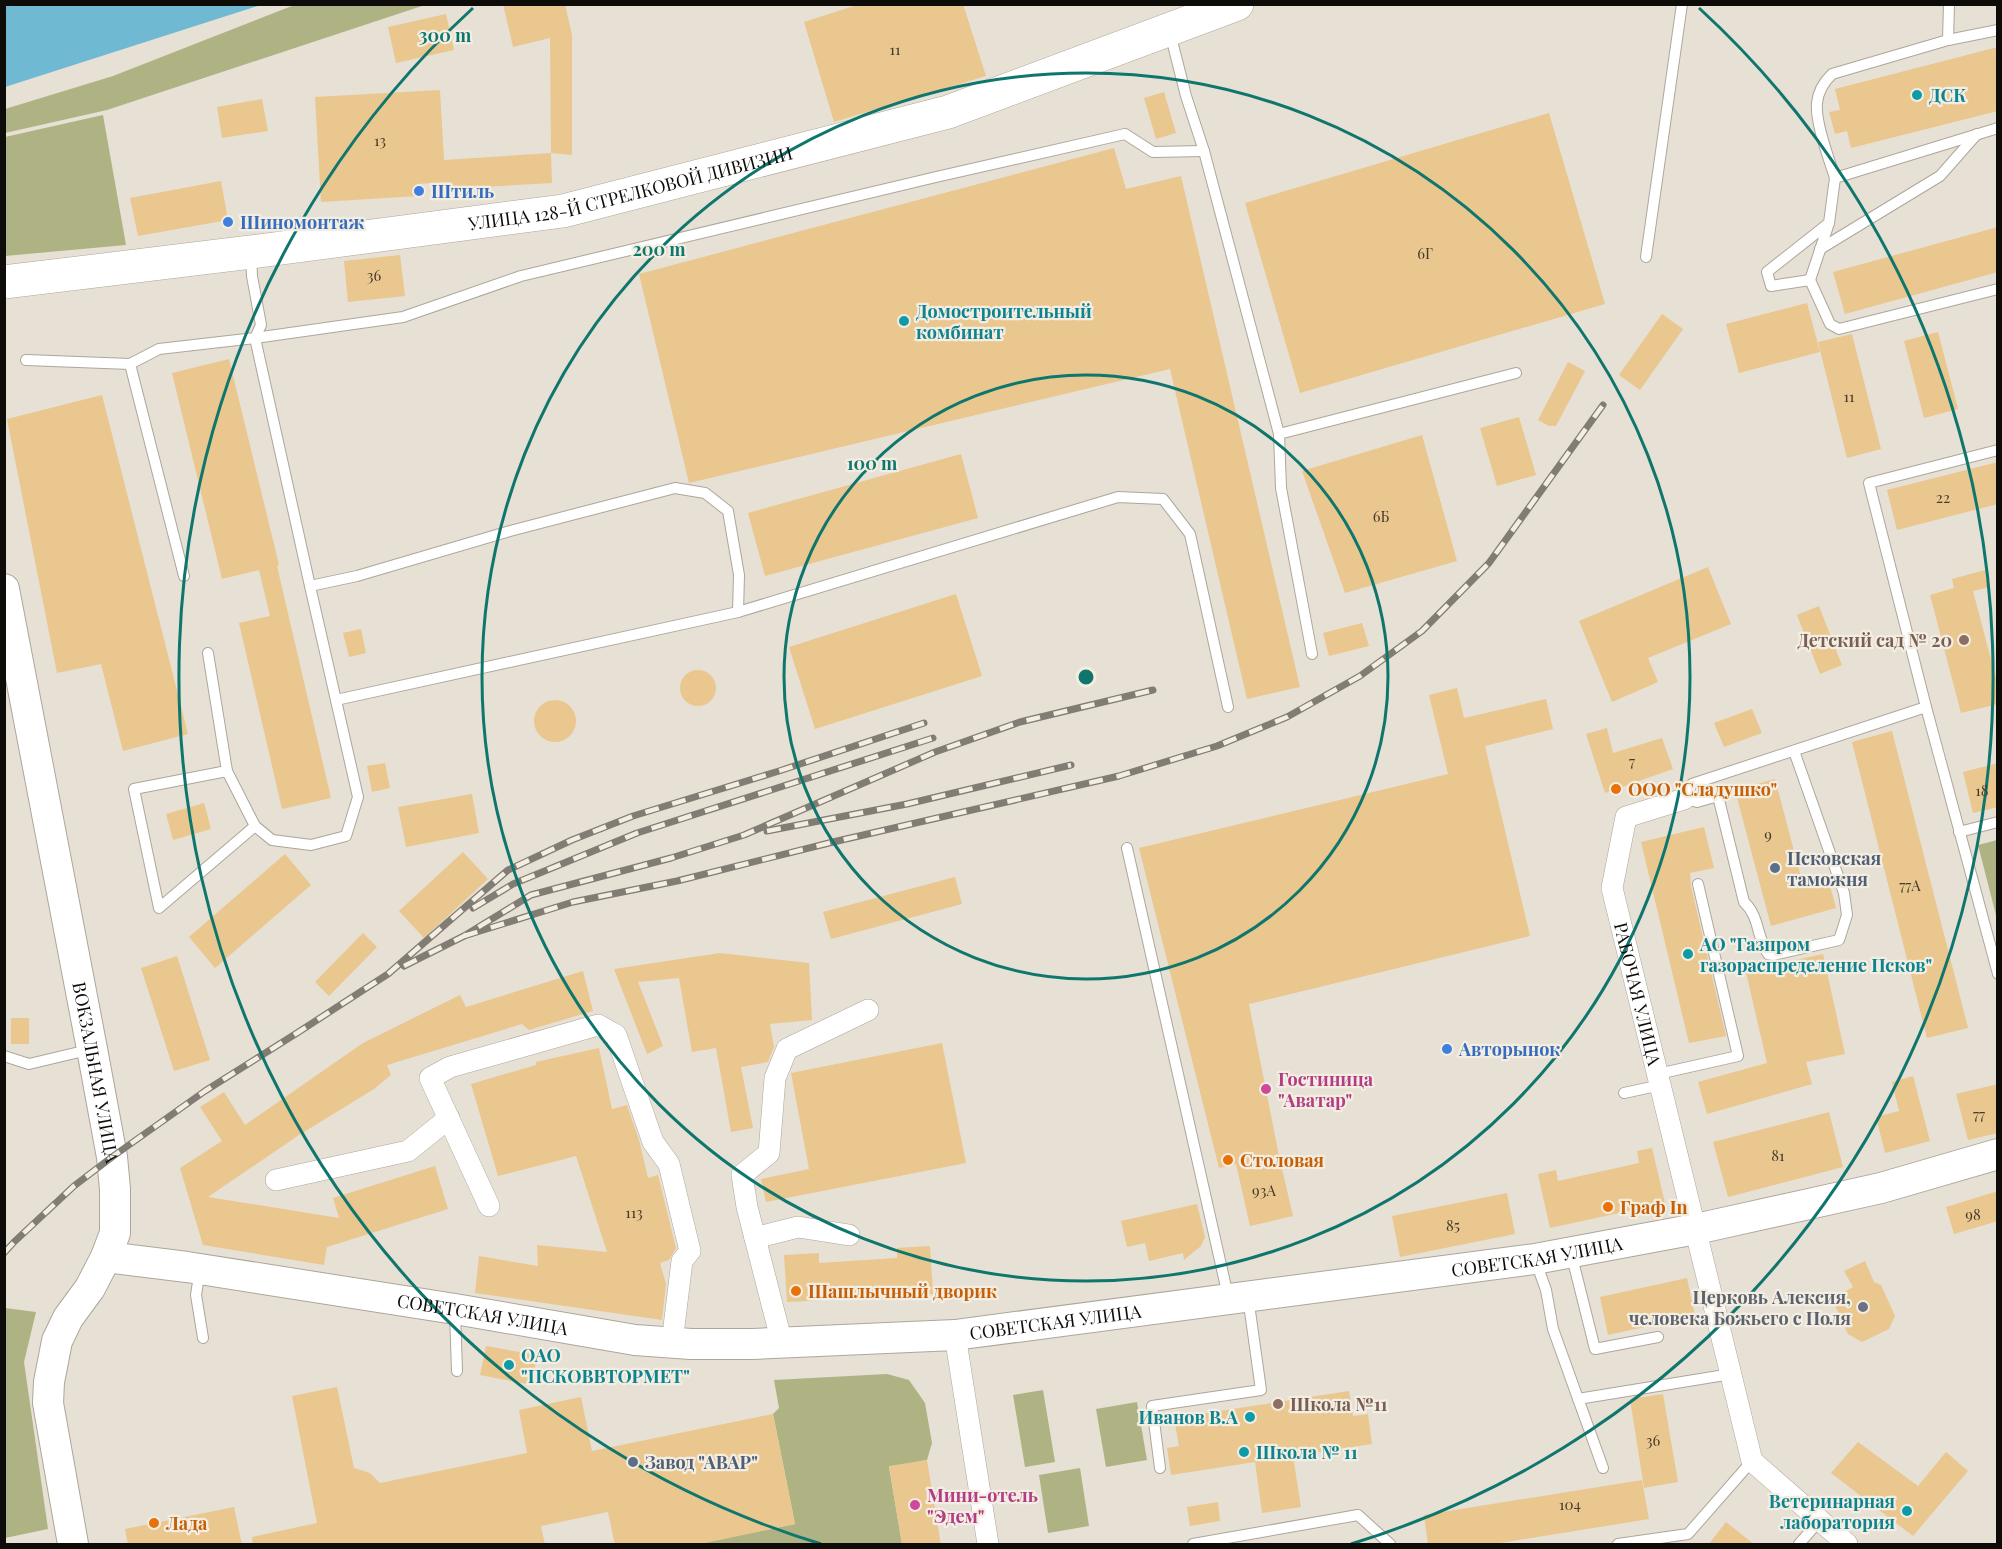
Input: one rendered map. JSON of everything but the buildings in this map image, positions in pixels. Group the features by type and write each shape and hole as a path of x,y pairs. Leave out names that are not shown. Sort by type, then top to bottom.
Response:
{"main road":[{"name":"УЛИЦА 128-Й СТРЕЛКОВОЙ ДИВИЗИИ","path":"4,282 563,211 948,112 1237,4"}],"street":[{"name":"ВОКЗАЛЬНАЯ УЛИЦА","path":"5,591 112,1156 115,1189 115,1233 90,1288 68,1318 57,1341 49,1382 48,1403 73,1545"},
{"name":"РАБОЧАЯ УЛИЦА","path":"1684,799 1626,817 1612,888 1752,1461"},
{"path":"782,1343 755,1238 742,1175 769,1153 775,1078 787,1049 868,1010"},
{"path":"489,1206 430,1078 450,1067 598,1025 616,1035 653,1142 669,1164 690,1251 682,1262 672,1342"},
{"path":"276,1180 408,1151 449,1118"},
{"name":"СОВЕТСКАЯ УЛИЦА","path":"106,1257 200,1269 455,1309 635,1340 782,1343 955,1335 1535,1259 1696,1229 1881,1188 1998,1154"},
{"path":"755,1238 798,1227 849,1235"},
{"path":"955,1335 988,1545"},
{"path":"1752,1461 1847,1545"}],"lane":[{"path":"1646,257 1682,4"},
{"path":"1948,40 1949,4"},
{"path":"1169,30 1186,96 1204,151 1279,434 1281,488 1312,654"},
{"path":"1998,30 1948,40 1832,74 1822,84 1816,104 1822,135 1835,178 1829,223 1810,280 1830,324 1839,328 1998,289"},
{"path":"1835,178 1998,128"},
{"path":"26,360 130,364 159,349 255,338 403,316 521,276 924,179 1125,134 1153,152 1204,151"},
{"path":"1820,249 1940,176 1977,134"},
{"path":"1810,280 1771,286 1767,272 1829,223"},
{"path":"208,653 227,771 255,826 272,840 311,845 346,836 358,797 255,338 261,325 252,276 251,252"},
{"path":"130,364 184,576"},
{"path":"1279,434 1516,373"},
{"path":"1998,450 1869,483 1998,974"},
{"path":"310,586 357,576 510,531 675,488 705,493 728,511 739,575 738,612"},
{"path":"336,700 738,612 1118,497 1163,499 1190,534 1228,706"},
{"path":"1794,751 1844,893 1847,915 1839,940 1773,955 1768,954 1762,945 1753,910 1744,902 1718,796 1697,802 1684,799 1692,784 1926,707"},
{"path":"227,771 134,789 159,908 255,826"},
{"path":"1959,832 1998,822"},
{"path":"1127,848 1261,1390 1152,1406 1160,1468"},
{"path":"1624,1093 1738,1056 1698,885"},
{"path":"4,1056 29,1064 92,1048"},
{"path":"1571,1252 1596,1349 1658,1337"},
{"path":"1535,1259 1546,1290 1553,1329 1603,1468"},
{"path":"200,1269 196,1296 203,1338"},
{"path":"455,1309 457,1371"},
{"path":"1578,1399 1731,1374"},
{"path":"1618,1545 1689,1539 1752,1461"},
{"path":"1193,1545 1358,1515 1390,1545"},
{"path":"1799,1545 1820,1520"},
{"path":"1243,1535 1254,1545"}],"green space":[{"path":"297,4 425,5 107,110 5,133 5,109 113,76"},
{"path":"103,115 126,245 5,256 5,137"},
{"path":"1998,840 1997,919 1978,845"},
{"path":"5,1308 36,1312 24,1362 48,1529 5,1538"},
{"path":"887,1374 909,1380 925,1403 932,1443 927,1460 889,1467 902,1544 696,1544 795,1524 773,1414 779,1408 774,1380"},
{"path":"1043,1390 1055,1462 1025,1467 1013,1395"},
{"path":"1137,1402 1147,1460 1106,1467 1096,1409"},
{"path":"1080,1468 1089,1526 1048,1533 1039,1475"}],"water":[{"path":"5,4 261,4 261,5 5,87"}],"railway":[{"path":"464,936 573,902 677,881 833,842 1119,776 1217,746 1287,717 1360,676 1422,631 1489,563 1603,405"},
{"path":"404,966 464,936 531,895 671,858 744,835 935,752 1020,722 1153,690"},
{"path":"4,1253 74,1186 112,1157 205,1091 388,974 508,870 572,840 633,816 924,723"},
{"path":"473,908 513,884 637,833 933,738"},
{"path":"767,831 907,804 1071,765"}],"place":[{"name":"ДСК","path":"1917,95"},
{"name":"Штиль","path":"419,191"},
{"name":"Шиномонтаж","path":"228,222"},
{"name":"Домостроительный комбинат","path":"904,321"},
{"name":"Детский сад № 20","path":"1964,640"},
{"name":"ООО \"Сладушко\"","path":"1616,789"},
{"name":"Псковская таможня","path":"1775,868"},
{"name":"АО \"Газпром газораспределение Псков\"","path":"1688,954"},
{"name":"Авторынок","path":"1447,1049"},
{"name":"Гостиница \"Аватар\"","path":"1266,1089"},
{"name":"Столовая","path":"1228,1160"},
{"name":"Граф In","path":"1608,1207"},
{"name":"Шашлычный дворик","path":"796,1291"},
{"name":"Церковь Алексия, человека Божьего с Поля","path":"1863,1307"},
{"name":"ОАО \"ПСКОВВТОРМЕТ\"","path":"509,1365"},
{"name":"Школа №11","path":"1278,1404"},
{"name":"Иванов В.А","path":"1250,1417"},
{"name":"Школа № 11","path":"1244,1452"},
{"name":"Завод \"АВАР\"","path":"633,1462"},
{"name":"Мини-отель \"Эдем\"","path":"915,1505"},
{"name":"Ветеринарная лаборатория","path":"1907,1511"},
{"name":"Лада","path":"154,1523"}]}
